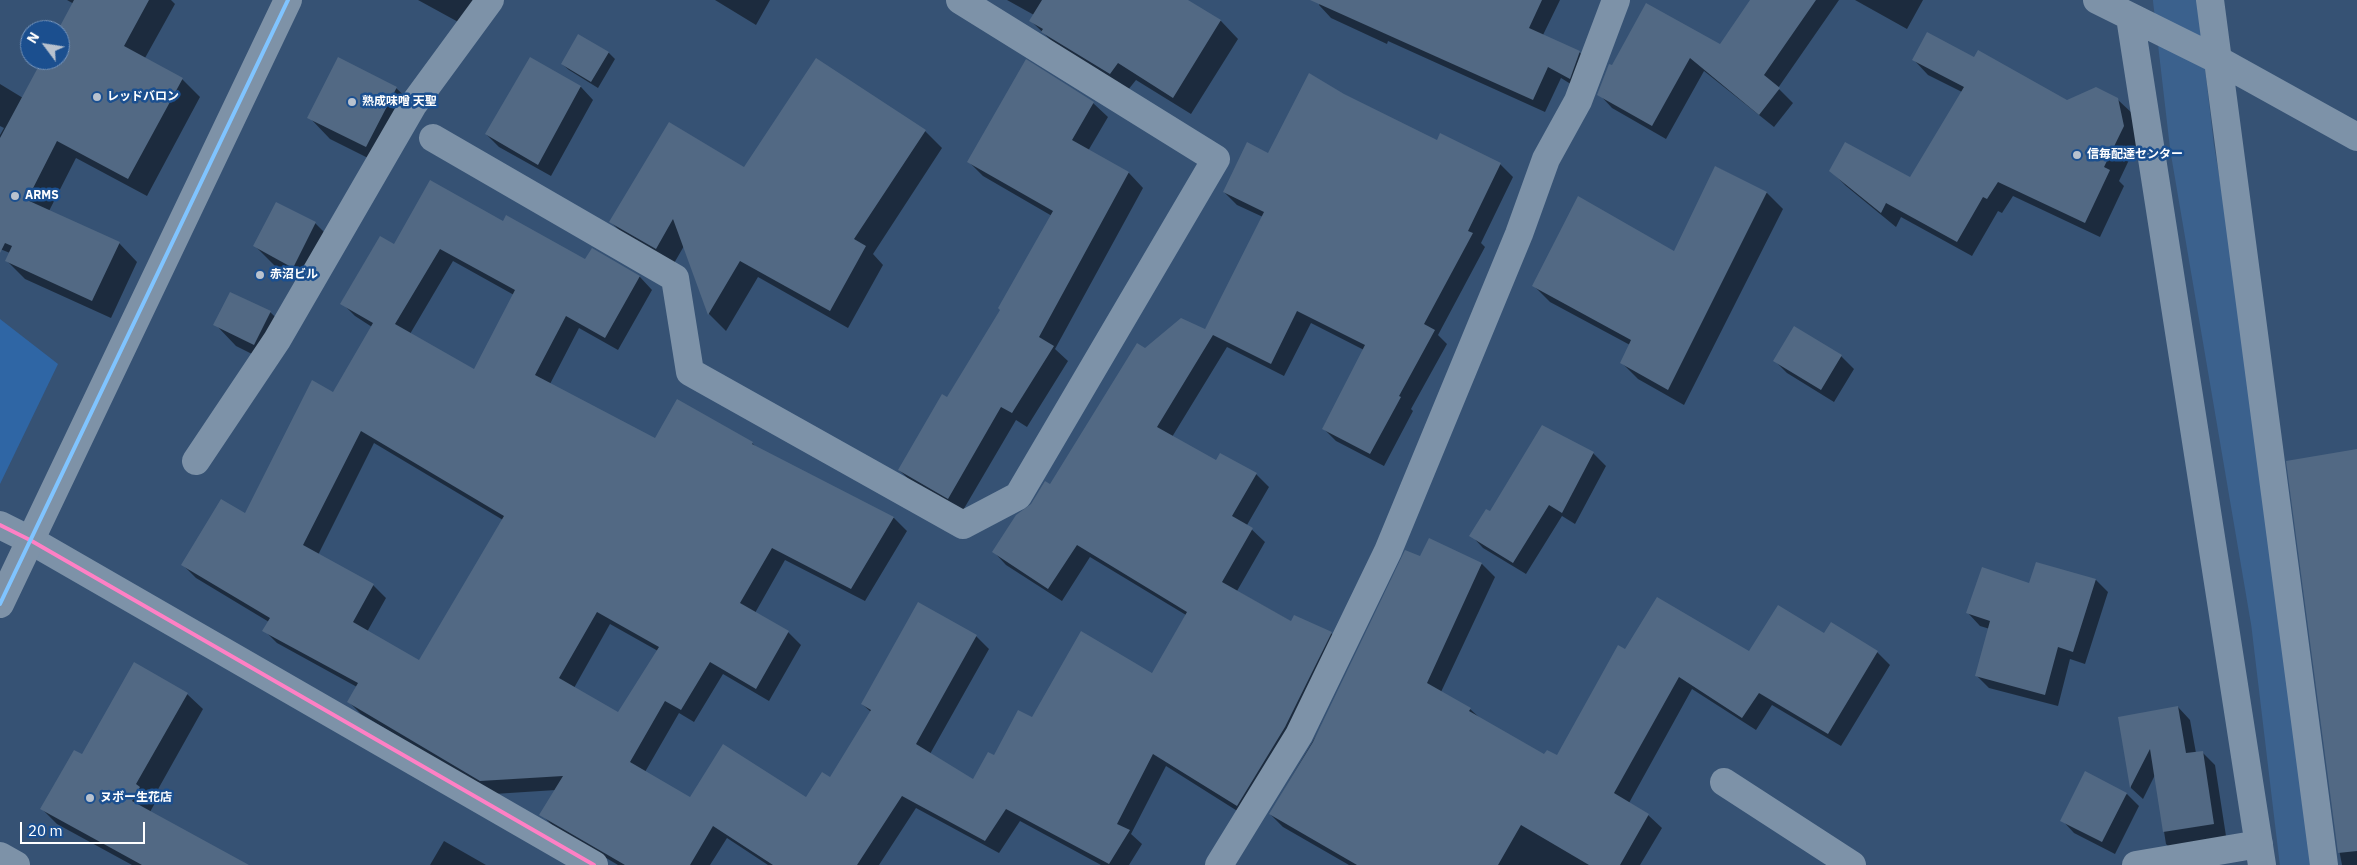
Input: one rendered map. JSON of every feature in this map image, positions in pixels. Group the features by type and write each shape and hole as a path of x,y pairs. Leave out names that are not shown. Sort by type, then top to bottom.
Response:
{"highway":[{"path":"0,604 288,0"}],"street":[{"path":"196,462 277,340 414,105 490,0"},
{"path":"433,138 675,278 690,372 963,525 1018,496 1216,159 960,0"},
{"path":"1219,865 1299,735 1388,551 1519,234 1546,160 1578,101 1616,0"},
{"path":"2097,0 2213,58 2357,137"},
{"path":"2210,0 2213,58 2324,865"},
{"path":"2136,865 2260,854 2142,23"},
{"path":"0,525 30,540 594,865"},
{"path":"1724,782 1852,865"},
{"path":"0,856 16,865"}],"shaded area":[{"path":"0,319 58,364 0,484"}],"building":[{"name":"レッドバロン","path":"74,0 149,0 124,46 183,78 128,179 57,141 27,200 120,242 92,301 5,261 12,246 5,243 0,253 0,138 37,70 70,70 70,20 63,20"},
{"path":"1042,0 1188,0 1221,20 1173,98 1118,63 1110,74 1041,32 1043,29 1029,21"},
{"path":"1310,0 1542,0 1529,28 1580,51 1570,79 1548,67 1533,100"},
{"path":"1750,0 1816,0 1764,75 1780,88 1759,115 1690,58 1652,126 1597,95 1609,64 1612,65 1646,3 1720,44"},
{"path":"1927,32 1974,57 1978,50 2067,100 2096,87 2118,98 2124,126 2104,167 2110,170 2085,223 1998,182 1987,199 1983,197 1957,242 1886,203 1881,213 1829,171 1845,142 1910,177 1964,87 1912,60"},
{"path":"578,34 609,52 591,82 561,64"},
{"name":"熟成味噌 天聖","path":"338,57 397,87 366,147 307,118"},
{"path":"530,57 581,86 538,165 485,134"},
{"path":"816,58 926,130 854,239 866,246 830,311 740,261 708,315 673,219 656,249 609,222 669,122 744,167"},
{"path":"1026,59 1094,102 1072,140 1129,172 1039,337 1054,346 1012,413 1001,407 948,499 898,470 942,394 947,397 1000,310 998,308 1053,211 967,162"},
{"path":"1309,73 1344,94 1437,140 1440,133 1501,163 1468,231 1473,233 1424,324 1435,330 1370,454 1322,429 1365,345 1297,311 1271,364 1213,335 1157,427 1216,460 1220,453 1257,473 1232,516 1253,528 1222,582 1291,621 1294,615 1332,632 1285,727 1237,806 1153,754 1117,824 1130,830 1109,864 1006,809 985,841 902,796 857,865 773,865 713,826 690,865 625,865 539,815 563,776 480,781 347,702 358,683 262,631 270,618 181,565 221,499 245,513 312,380 333,392 373,323 340,304 380,236 394,244 430,180 503,221 506,215 585,259 592,248 640,276 605,338 566,316 535,375 655,438 677,399 753,442 752,444 894,517 851,589 772,548 740,603 789,631 756,689 710,662 681,710 665,701 630,762 690,797 723,744 806,797 822,772 830,777 871,710 861,704 918,602 977,635 916,744 973,779 988,752 994,755 1018,710 1032,717 1081,631 1152,673 1187,612 1077,545 1048,589 992,552 1016,515 1031,504 1045,481 1050,484 1137,343 1145,348 1181,318 1205,329 1264,212 1223,192 1247,142 1268,153","holes":["440,249 515,290 474,369 395,324","361,431 504,516 419,660 353,622 374,584 303,545","597,612 659,647 618,712 559,678"]},
{"path":"1715,166 1767,192 1668,390 1620,363 1631,340 1532,286 1578,196 1674,251"},
{"path":"276,202 316,222 293,268 253,246"},
{"path":"230,292 271,311 254,345 213,325"},
{"path":"1794,326 1842,355 1821,390 1773,361"},
{"path":"1542,425 1594,452 1562,513 1549,505 1513,563 1469,536 1486,509 1490,511"},
{"path":"2357,449 2357,851 2338,853 2286,461"},
{"path":"1429,538 1482,563 1427,683 1471,708 1469,711 1544,754 1547,750 1557,755 1618,645 1625,649 1657,597 1749,651 1778,605 1824,633 1831,622 1878,651 1828,734 1759,693 1742,718 1679,677 1614,793 1649,814 1620,865 1589,865 1521,825 1498,865 1357,865 1269,814 1313,742 1405,550 1420,556"},
{"path":"2036,562 2096,579 2073,652 2058,647 2045,695 1975,676 1990,621 1966,613 1982,567 2029,583"},
{"path":"134,662 188,693 136,784 140,787 132,801 249,865 142,865 40,809 74,750 82,754"},
{"path":"2178,706 2186,753 2203,751 2214,824 2163,832 2150,749 2130,788 2118,717"},
{"path":"2085,771 2127,793 2102,842 2060,821"}],"waterway":[{"path":"2175,0 2192,147 2273,622 2302,865"}],"transit line":[{"path":"0,604 288,0"},
{"path":"0,525 30,540 594,865"}],"place":[{"name":"レッドバロン","path":"97,97"},
{"name":"熟成味噌 天聖","path":"352,102"},
{"name":"信毎配達センター","path":"2077,155"},
{"name":"ARMS","path":"15,196"},
{"name":"赤沼ビル","path":"260,275"},
{"name":"ヌボー生花店","path":"90,798"}]}
